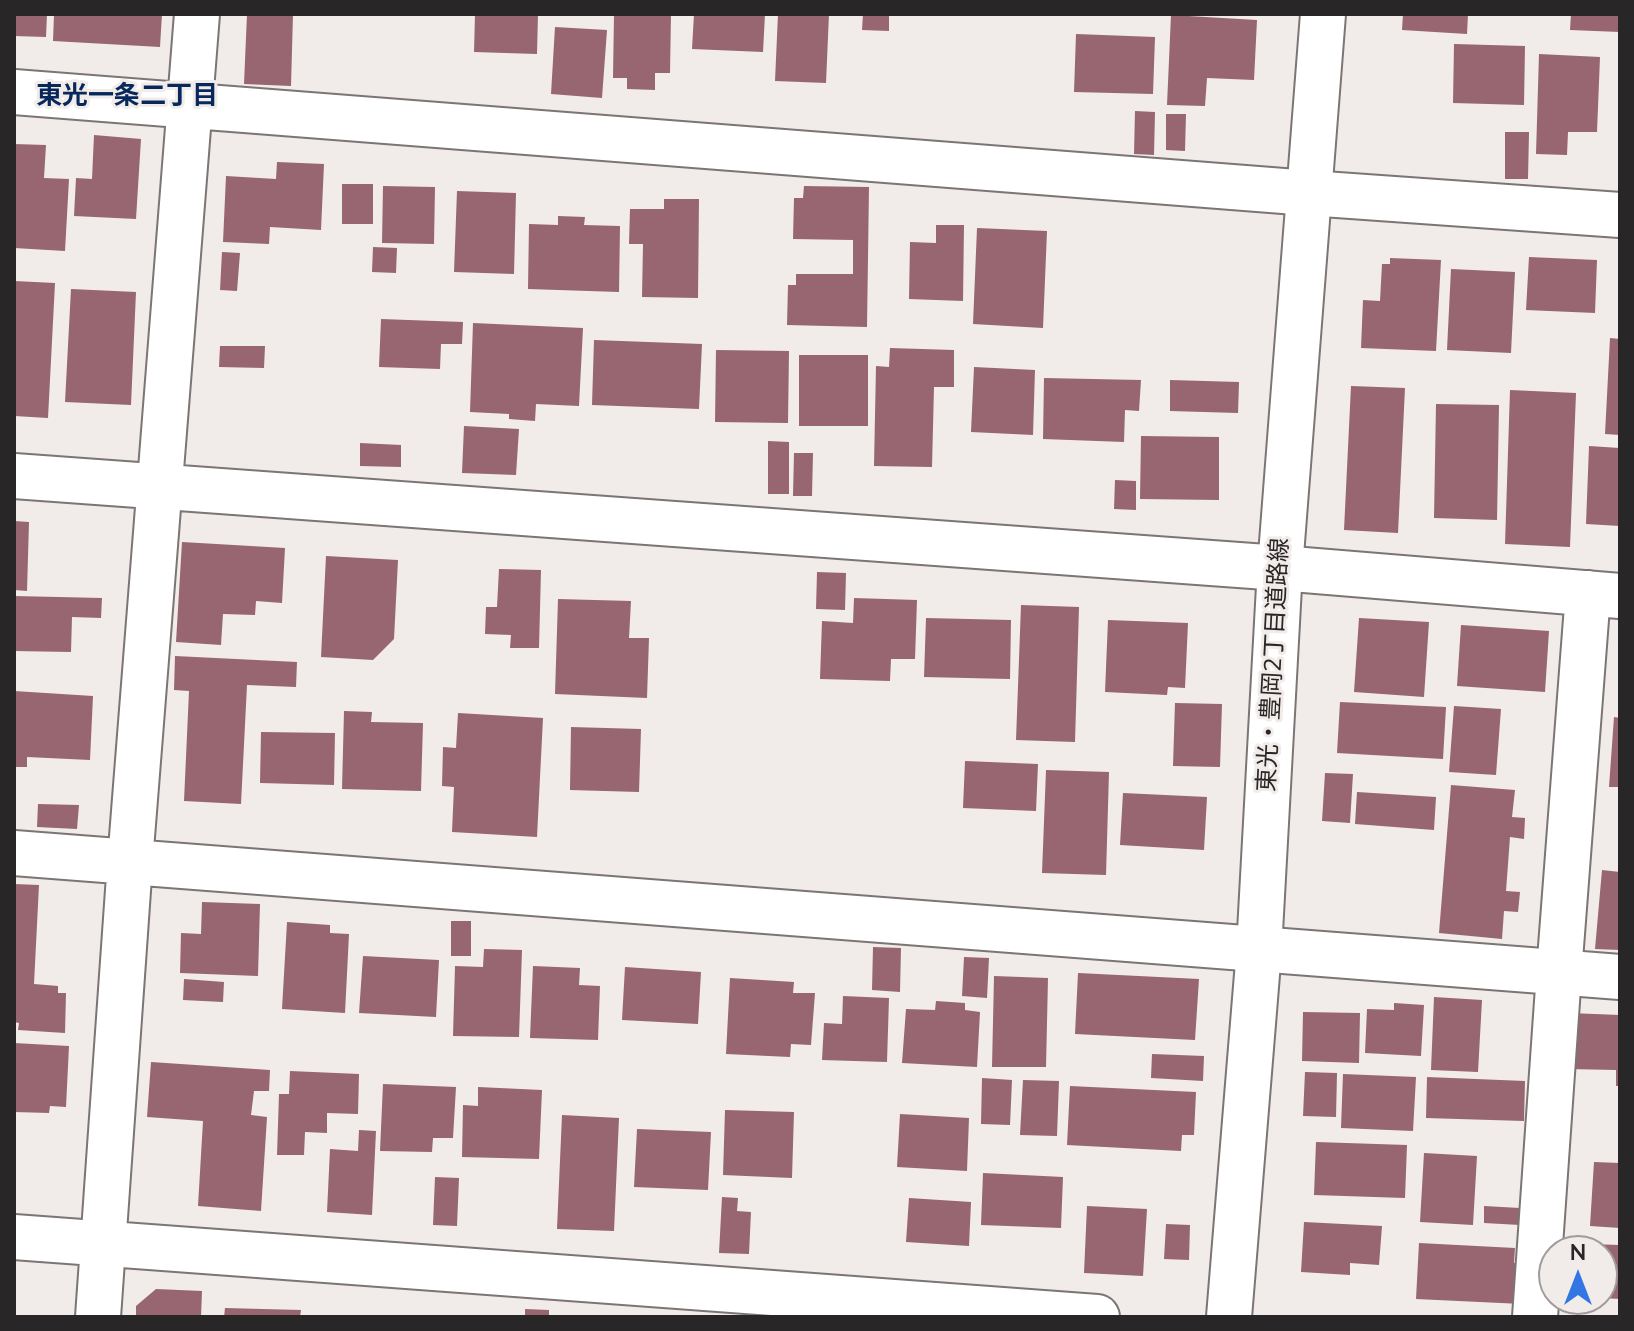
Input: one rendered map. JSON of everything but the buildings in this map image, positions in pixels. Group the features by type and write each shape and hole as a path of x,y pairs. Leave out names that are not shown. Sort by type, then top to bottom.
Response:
{"street":[{"path":"98,1317 130,862 197,14"},
{"name":"東光・豊岡2丁目道路線","path":"1229,1317 1259,950 1280,568 1323,14"},
{"path":"14,92 1620,215"},
{"path":"14,476 1604,594 1559,973 1535,1317"},
{"path":"14,853 1620,977"},
{"path":"14,1237 1097,1317"}],"district":[{"name":"東光一条二丁目","path":"127,98"}]}
